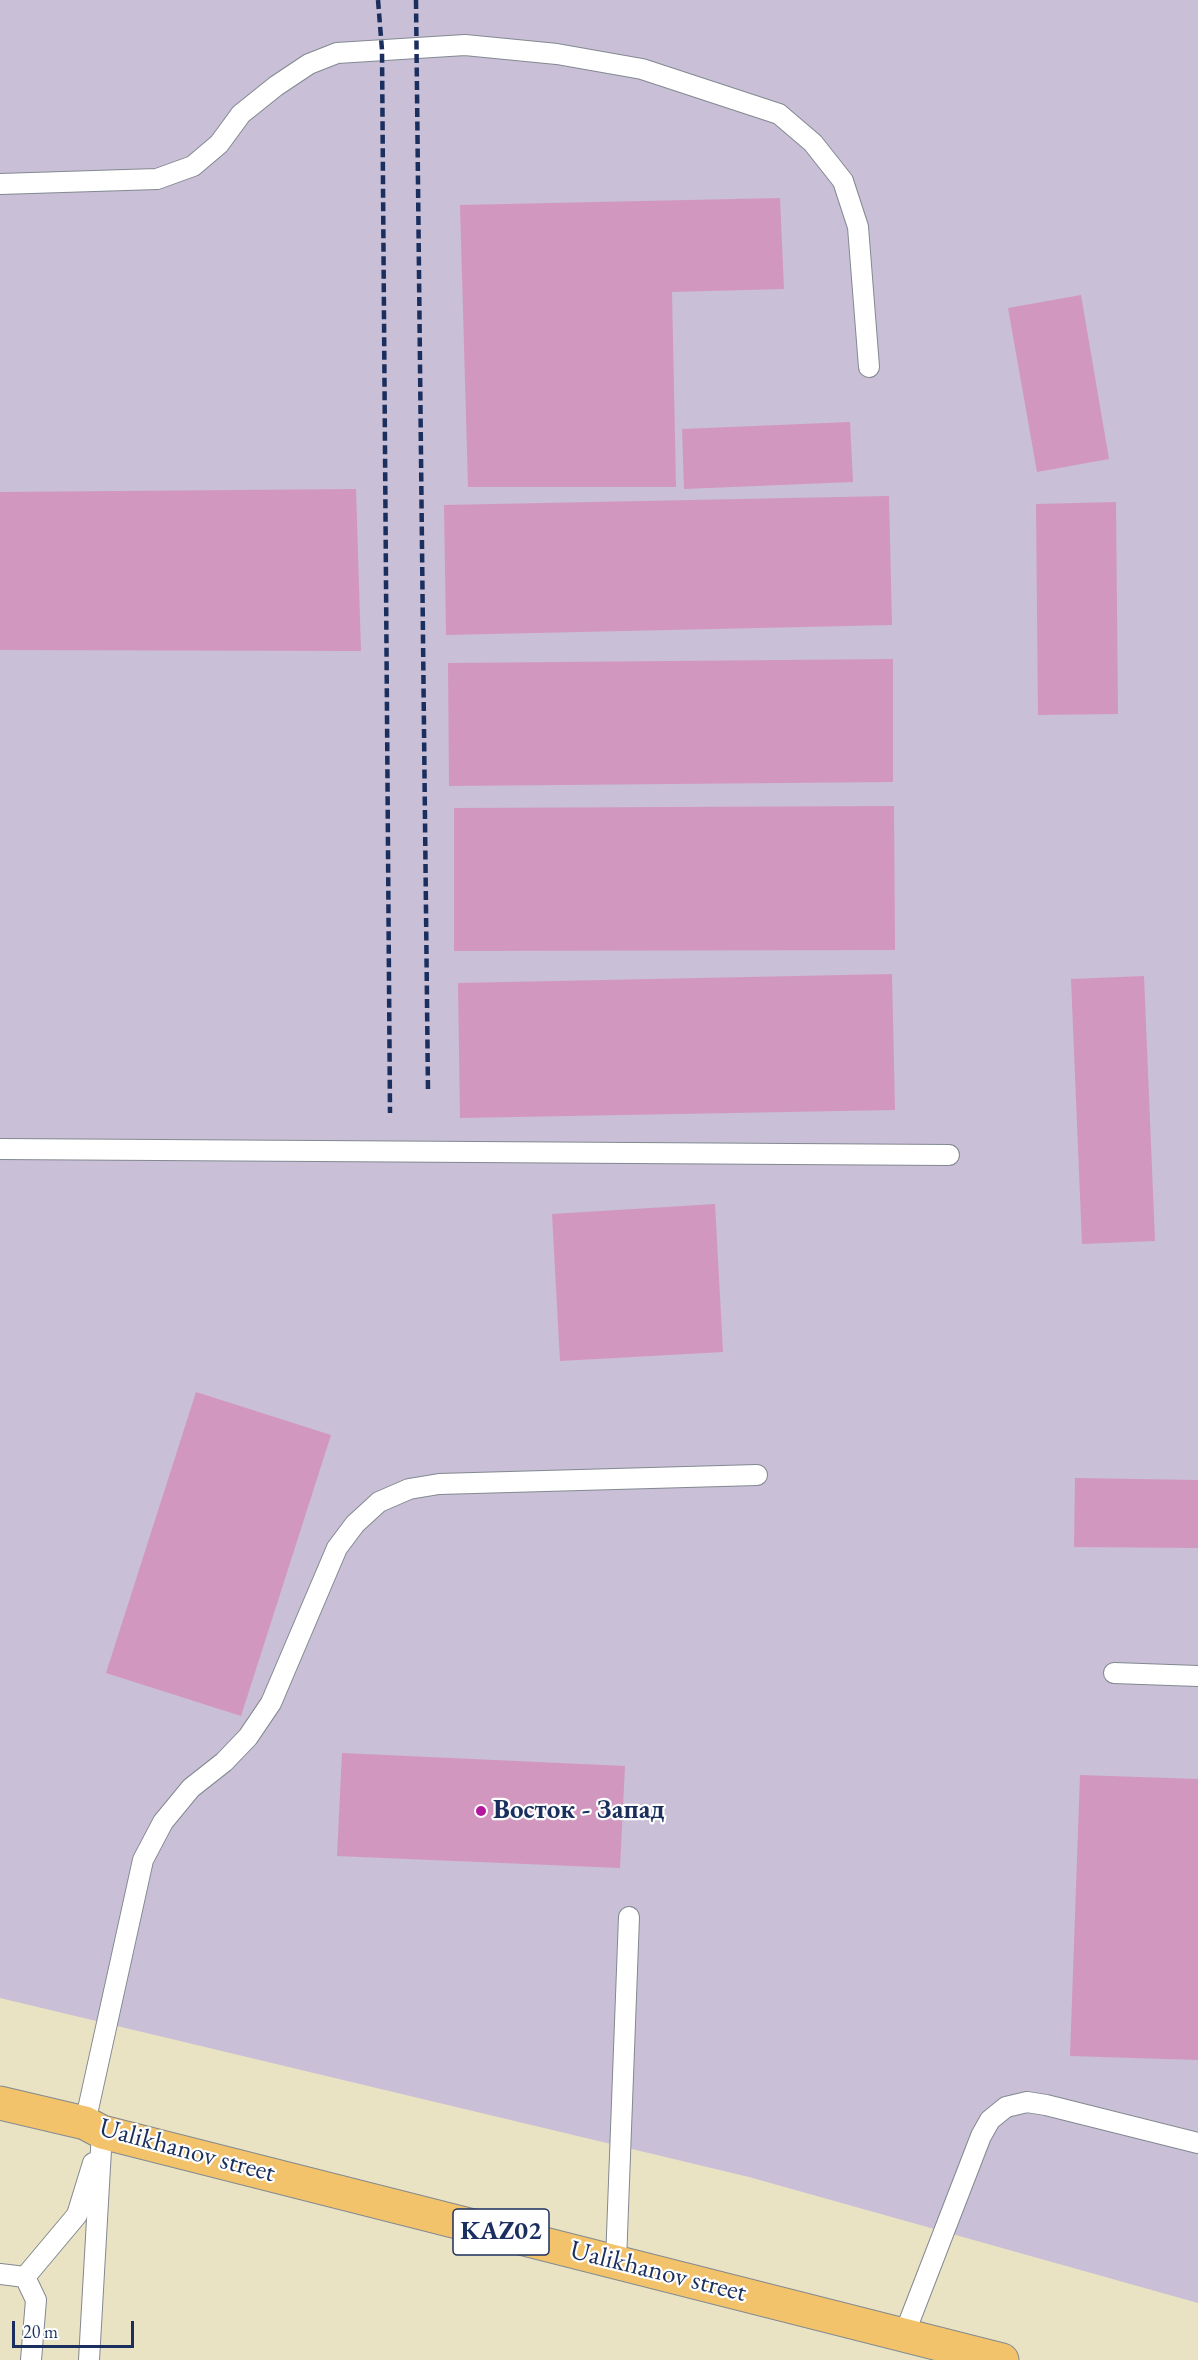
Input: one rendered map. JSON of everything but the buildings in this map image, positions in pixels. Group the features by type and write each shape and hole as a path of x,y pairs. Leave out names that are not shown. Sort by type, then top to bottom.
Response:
{"highway":[{"name":"Ualikhanov street","path":"0,2103 1002,2360"}],"lane":[{"path":"0,184 157,179 193,166 219,144 241,114 276,86 309,64 337,53 465,45 557,54 642,69 778,114 813,143 843,181 858,227 869,367"},
{"path":"0,1149 949,1155"},
{"path":"25,2277 77,2215 143,1860 163,1822 191,1788 224,1762 248,1737 271,1703 338,1548 355,1524 379,1502 409,1489 439,1484 758,1475"},
{"path":"1114,1673 1198,1676"},
{"path":"616,2261 629,1917"},
{"path":"904,2335 981,2136 990,2120 1006,2107 1027,2102 1046,2105 1198,2143"},
{"path":"89,2360 94,2128"},
{"path":"0,2274 25,2277"},
{"path":"25,2277 36,2300 31,2360"}],"shaded area":[{"path":"0,0 1198,0 1198,2303 749,2177 0,1998"}],"railway":[{"path":"378,0 382,50 390,1113"},
{"path":"416,0 428,1092"}],"place":[{"name":"Восток - Запад","path":"481,1811"}]}
